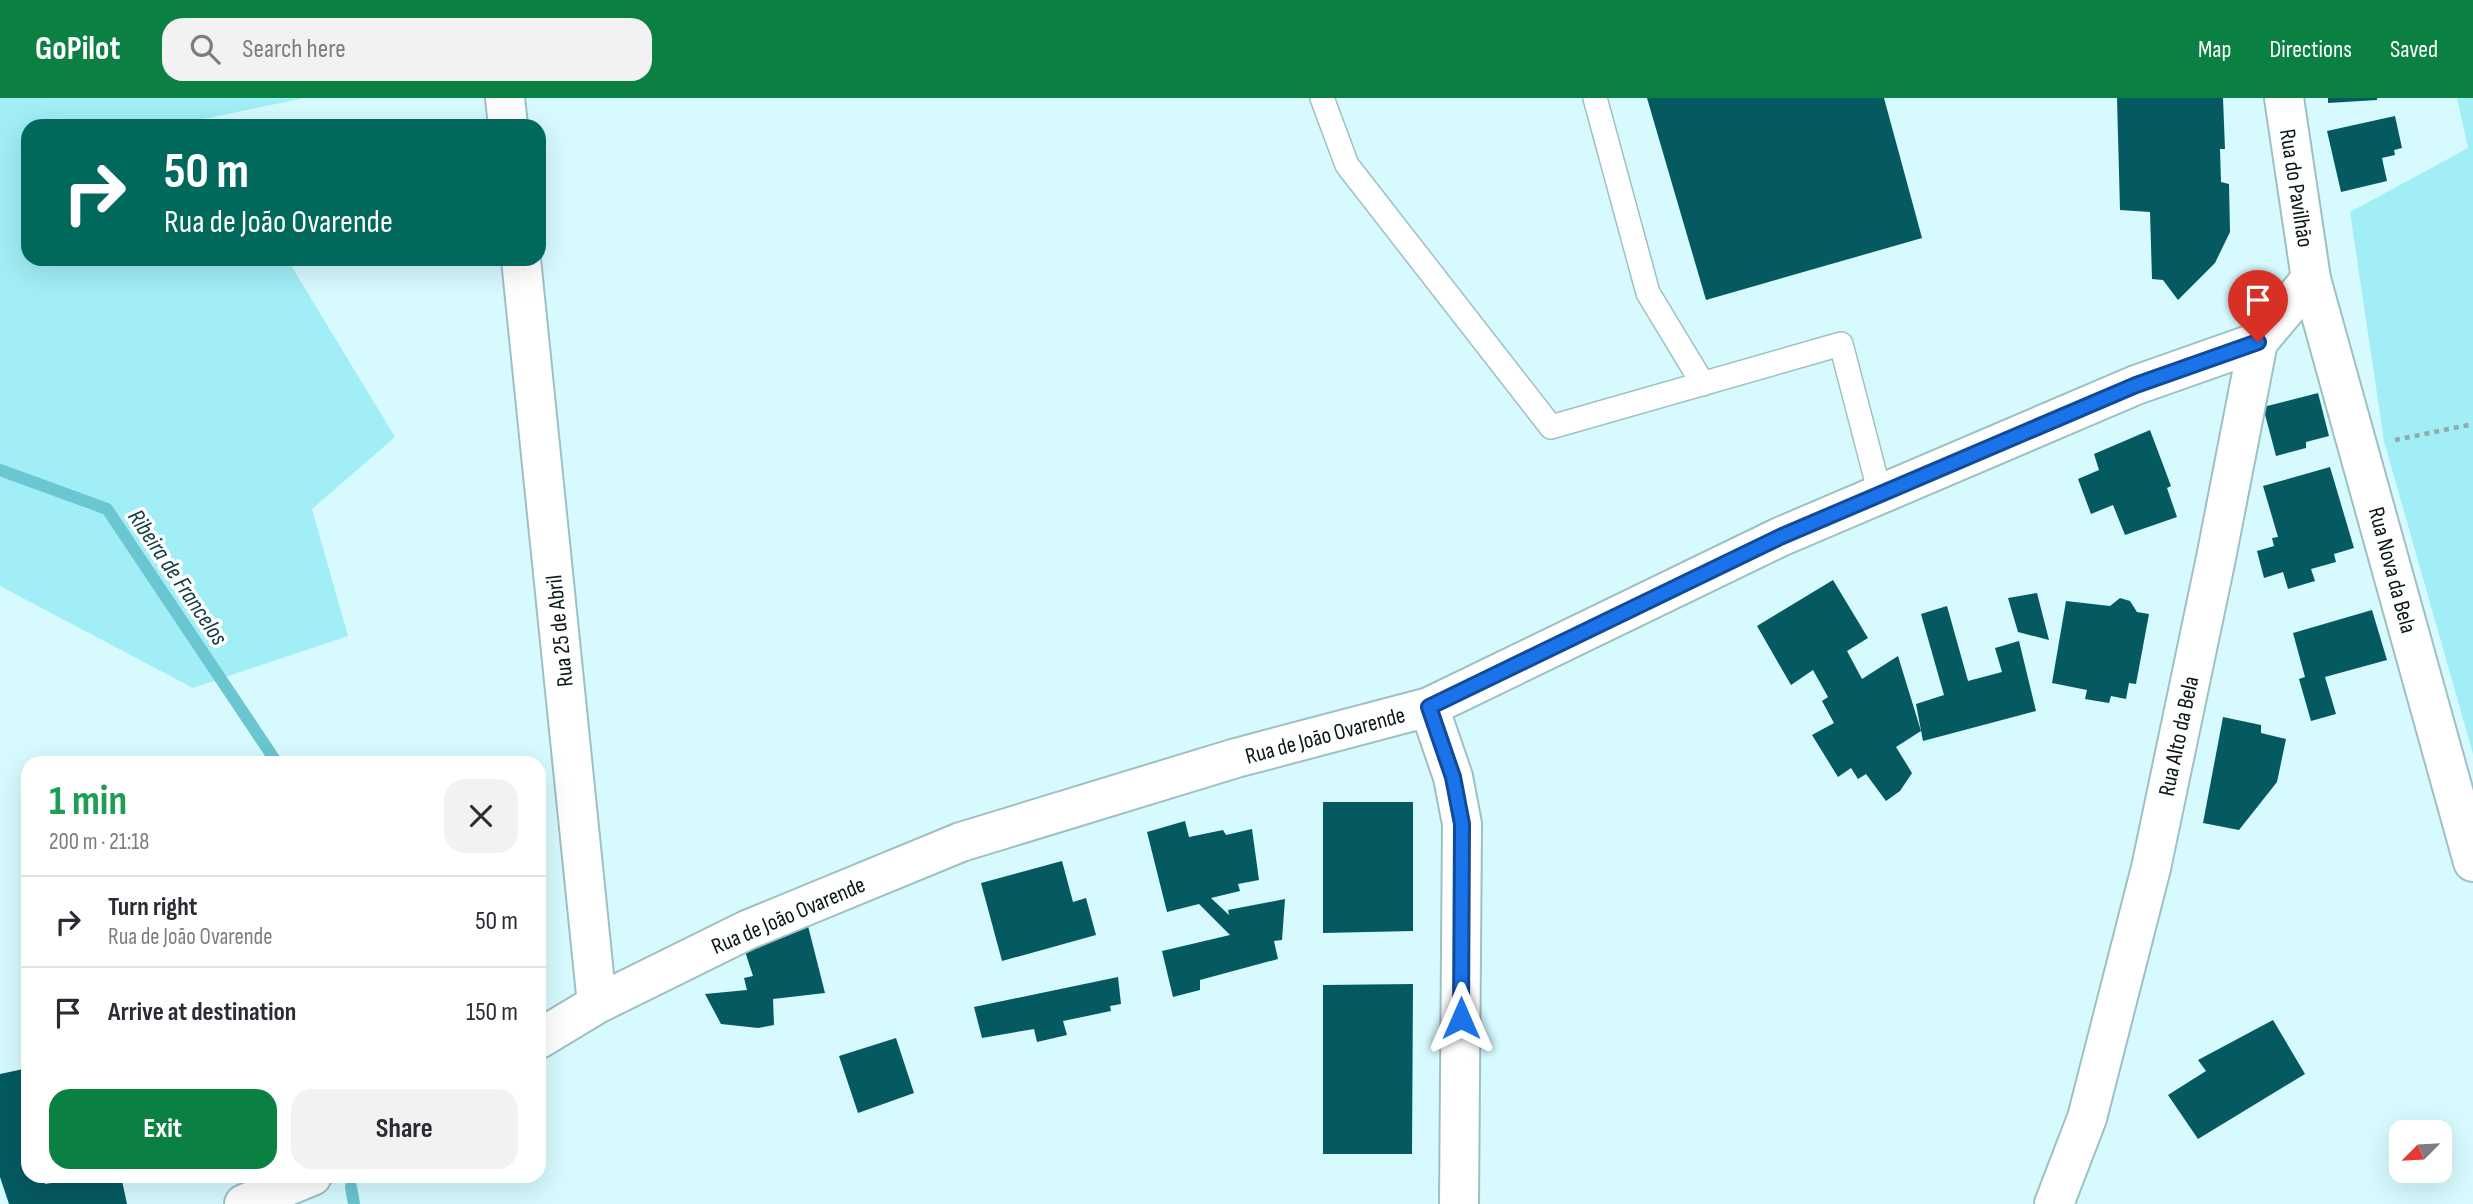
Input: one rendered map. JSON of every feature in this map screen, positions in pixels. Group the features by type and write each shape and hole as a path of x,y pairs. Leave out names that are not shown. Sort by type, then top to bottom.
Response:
{"street":[{"path":"505,98 507,119"},
{"name":"Rua do Pavilhão","path":"2284,98 2311,279"},
{"name":"Rua 25 de Abril","path":"522,266 597,1004"},
{"name":"Rua Alto da Bela","path":"2054,1204 2087,1118 2151,868 2258,342 2311,279"},
{"name":"Rua Nova da Bela","path":"2311,279 2473,862"},
{"name":"Rua de João Ovarende","path":"546,1035 597,1004 747,930 961,842 1236,758 1429,707 1780,537 2136,385 2258,342"},
{"path":"1429,707 1453,777 1462,824 1459,1204"},
{"path":"244,1204 295,1183"}],"lane":[{"path":"1595,98 1648,293 1703,384"},
{"path":"1326,99 1347,165 1551,427 1841,344 1880,494"}],"path":[{"path":"2359,448 2473,424"}],"shaded area":[{"path":"0,98 304,98 204,119 21,119 21,266 291,266 395,437 312,509 348,636 193,688 0,586"},
{"path":"2457,98 2473,98 2473,754 2384,441 2350,212 2468,148"}],"building":[{"path":"1647,98 1884,98 1922,238 1706,300"},
{"path":"2117,98 2223,98 2225,149 2220,149 2221,182 2229,184 2230,232 2215,263 2178,300 2163,280 2152,279 2150,212 2120,210"},
{"path":"2328,98 2377,98 2377,100 2328,103"},
{"path":"2395,116 2402,148 2394,150 2395,155 2382,158 2387,181 2341,192 2327,131"},
{"path":"2318,393 2329,436 2306,442 2306,448 2276,456 2263,407"},
{"path":"2150,430 2171,486 2167,488 2177,517 2125,535 2113,505 2091,514 2078,479 2099,470 2094,454"},
{"path":"2330,467 2354,548 2334,554 2336,562 2311,569 2315,581 2288,589 2283,572 2264,578 2257,551 2274,546 2272,538 2278,537 2263,486"},
{"path":"1833,580 1868,638 1847,651 1862,679 1898,656 1921,731 1896,747 1912,773 1900,791 1886,801 1866,774 1858,779 1851,768 1838,777 1812,735 1834,723 1822,701 1828,697 1813,670 1791,685 1757,626"},
{"path":"2037,593 2049,640 2018,632 2008,598"},
{"path":"2120,598 2130,601 2137,612 2149,614 2136,684 2129,683 2126,699 2111,696 2109,703 2085,699 2087,690 2052,683 2066,601 2110,606"},
{"path":"1947,606 1968,681 2002,672 1995,648 2019,641 2036,711 1923,741 1916,704 1944,695 1921,614"},
{"path":"2372,610 2387,660 2325,677 2336,714 2311,721 2299,679 2305,677 2293,633"},
{"path":"2223,717 2261,725 2261,733 2286,739 2277,782 2239,830 2203,823"},
{"path":"1323,802 1413,802 1413,931 1323,933"},
{"path":"1185,821 1189,837 1223,830 1226,835 1252,829 1259,880 1238,884 1240,891 1211,898 1229,915 1228,910 1285,899 1282,940 1274,941 1278,959 1200,980 1200,990 1173,997 1162,951 1230,935 1199,904 1167,912 1147,832"},
{"path":"1062,861 1073,902 1086,898 1096,935 1002,961 981,883"},
{"path":"807,922 825,993 773,999 774,1025 758,1028 721,1024 705,994 747,990 744,978 753,976 740,936"},
{"path":"1118,977 1121,1004 1110,1006 1111,1011 1063,1021 1067,1035 1037,1042 1034,1029 982,1038 974,1007"},
{"path":"1413,984 1412,1154 1323,1154 1323,985"},
{"path":"2273,1020 2305,1074 2198,1139 2168,1095 2206,1071 2198,1060"},
{"path":"896,1038 914,1093 858,1113 839,1056"},
{"path":"21,1070 21,1183 122,1183 127,1204 9,1204 0,1177 0,1074"}],"waterway":[{"name":"Ribeira de Francelos","path":"0,470 107,509 272,756"},
{"name":"Ribeira de Francelos","path":"351,1187 354,1204"}],"route":[{"path":"1461,1018 1462,824 1453,777 1429,707 1780,537 2136,385 2258,342"}]}
